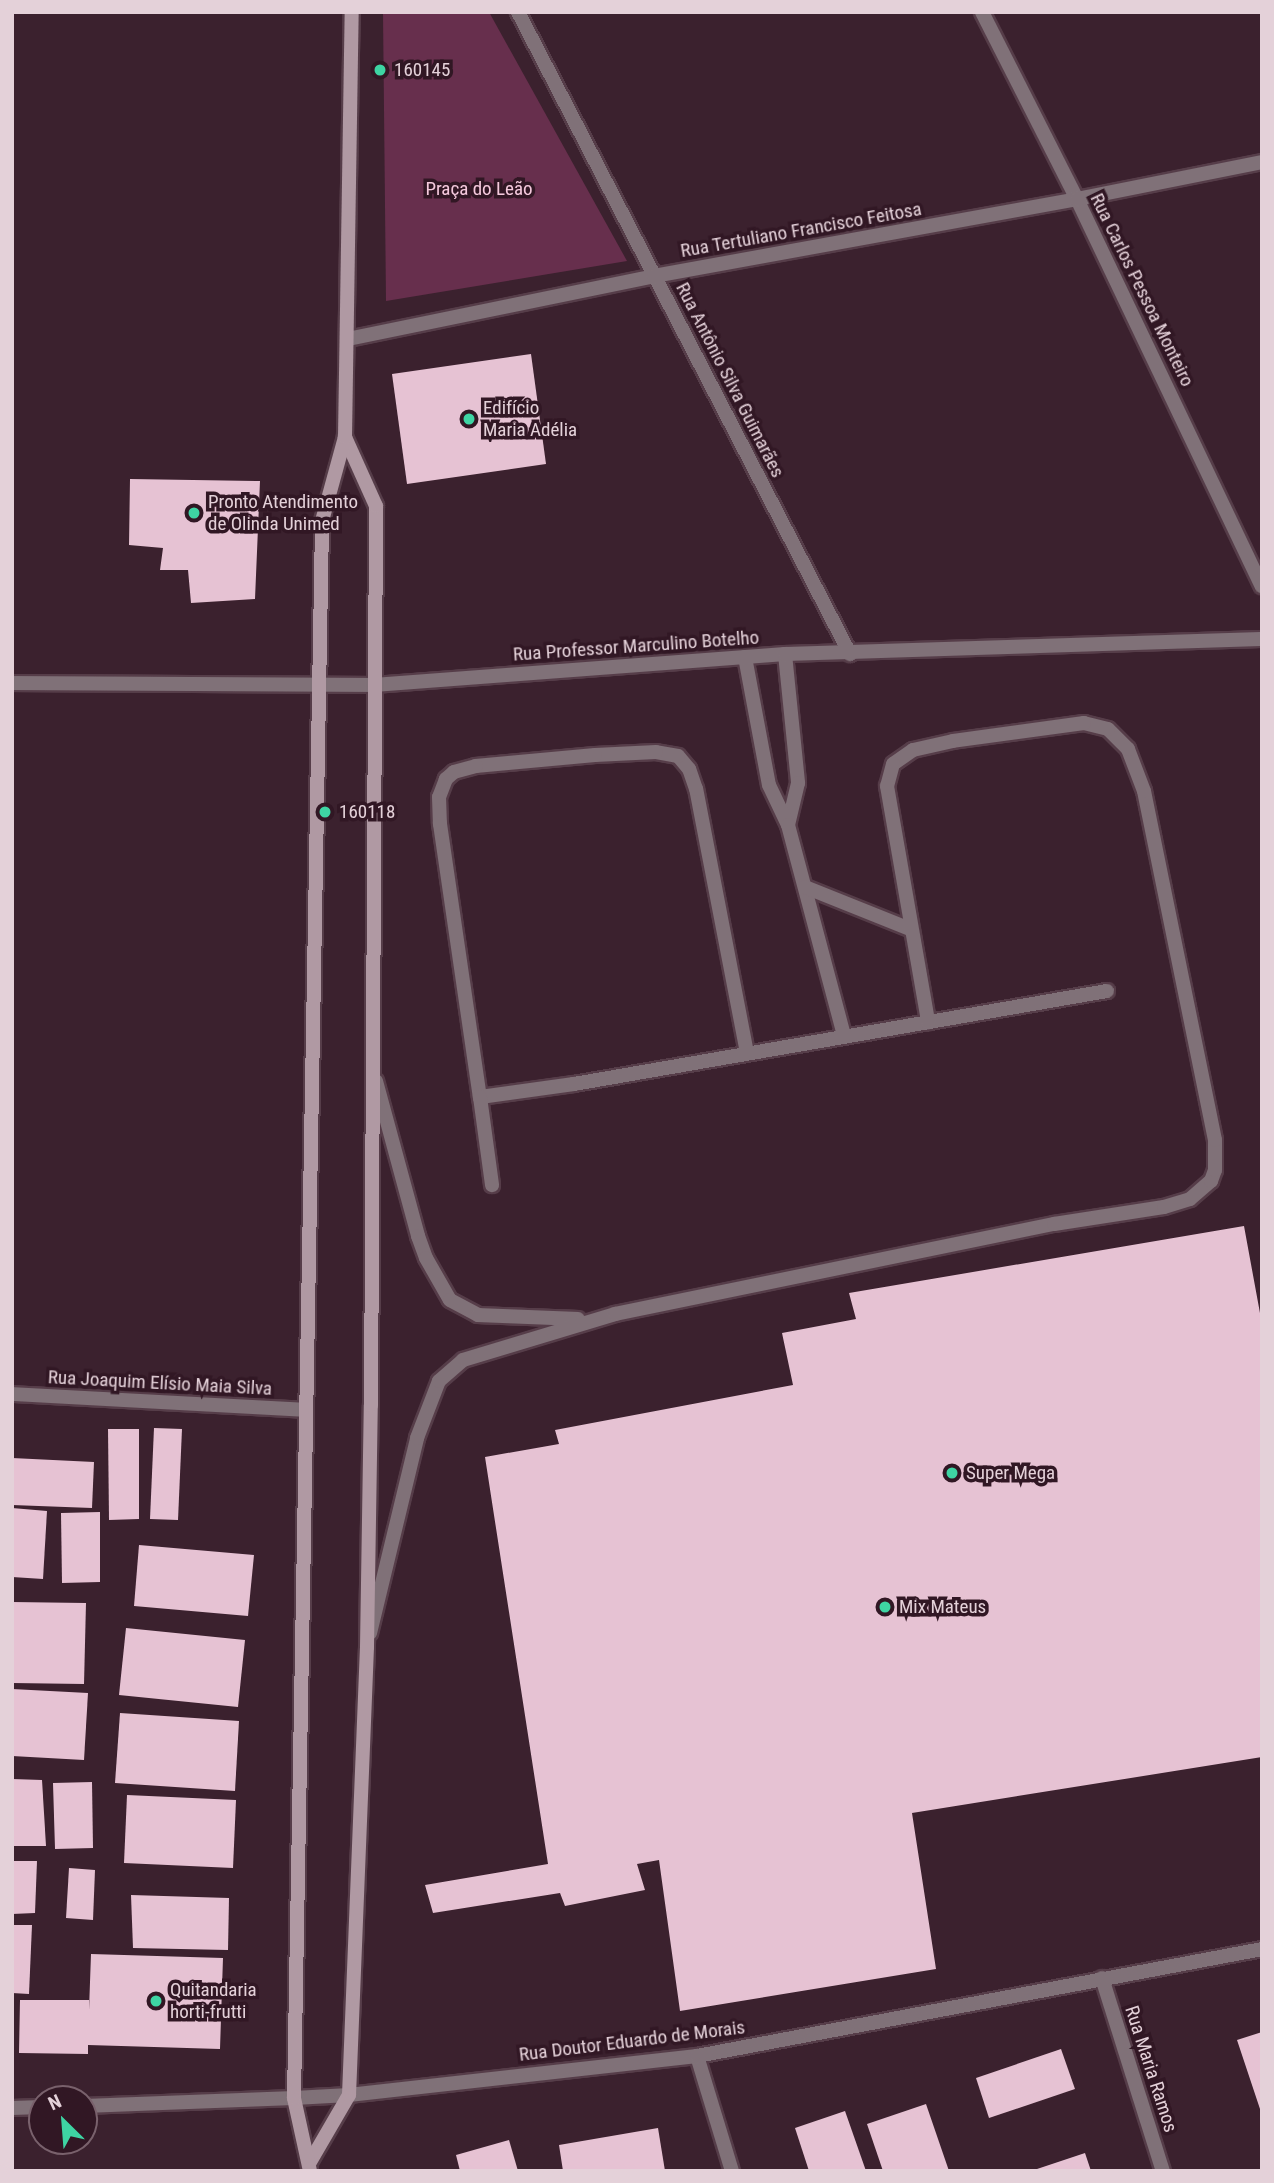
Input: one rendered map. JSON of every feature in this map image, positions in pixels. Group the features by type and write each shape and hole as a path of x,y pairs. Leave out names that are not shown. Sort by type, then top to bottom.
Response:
{"main road":[{"path":"310,2166 294,2098 322,521 345,437 352,12"},
{"path":"310,2166 349,2095 367,1647 376,506 345,437"}],"street":[{"name":"Rua Antônio Silva Guimarães","path":"518,12 850,654"},
{"name":"Rua Carlos Pessoa Monteiro","path":"982,12 1077,199 1262,586"},
{"name":"Rua Tertuliano Francisco Feitosa","path":"348,339 654,276 1077,199 1262,162"},
{"name":"Rua Professor Marculino Botelho","path":"12,683 374,685 785,654 1262,639"},
{"path":"785,654 798,783 788,825"},
{"path":"745,657 769,785 788,825 844,1036"},
{"path":"367,1647 416,1438 439,1381 452,1367 478,1353 590,1319 1054,1224 1164,1208 1190,1199 1211,1181 1216,1170 1215,1140 1144,791 1133,759 1119,738 1096,724 1054,725 923,747 897,760 889,770 887,786 909,929 928,1022"},
{"path":"492,1185 438,805 443,784 450,775 476,766 656,752 673,754 683,762 696,789 747,1053"},
{"path":"805,887 909,929"},
{"path":"480,1097 574,1084 1107,991"},
{"path":"372,1065 418,1236 426,1258 450,1300 478,1315 590,1319"},
{"name":"Rua Joaquim Elísio Maia Silva","path":"12,1394 306,1410"},
{"name":"Rua Doutor Eduardo de Morais","path":"98,2105 349,2095 696,2056 1262,1950"},
{"name":"Rua Maria Ramos","path":"1102,1978 1163,2171"},
{"path":"696,2056 732,2171"}],"green space":[{"name":"Praça do Leão","path":"383,12 489,12 627,261 386,301"}],"building":[{"name":"Edifício Maria Adélia","path":"531,354 546,464 407,484 392,374"},
{"name":"Pronto Atendimento de Olinda Unimed","path":"130,479 260,481 255,599 191,603 188,570 160,570 163,548 129,545"},
{"name":"Mix Mateus","path":"1244,1226 1262,1324 1262,1757 912,1813 936,1969 680,2011 659,1860 637,1864 645,1890 565,1906 560,1893 433,1913 425,1885 548,1864 485,1457 559,1444 555,1430 793,1385 782,1333 856,1319 849,1293"},
{"path":"154,1428 182,1429 178,1520 150,1519"},
{"path":"108,1429 139,1429 139,1519 109,1520"},
{"path":"12,1458 94,1462 92,1508 12,1505"},
{"path":"12,1508 47,1511 43,1579 12,1577"},
{"path":"100,1512 100,1582 62,1583 61,1513"},
{"path":"139,1545 254,1555 248,1616 134,1606"},
{"path":"12,1602 86,1603 84,1684 12,1683"},
{"path":"126,1628 245,1640 238,1707 119,1695"},
{"path":"12,1689 88,1693 84,1760 12,1756"},
{"path":"120,1713 239,1721 235,1791 115,1783"},
{"path":"12,1779 42,1780 46,1846 12,1846"},
{"path":"92,1782 93,1848 55,1849 53,1783"},
{"path":"127,1795 236,1800 233,1868 124,1863"},
{"path":"12,1861 37,1861 35,1913 12,1914"},
{"path":"69,1868 95,1870 93,1920 66,1918"},
{"path":"131,1895 229,1898 228,1950 133,1948"},
{"path":"12,1925 32,1925 29,1994 12,1993"},
{"name":"Quitandaria horti-frutti","path":"91,1954 223,1958 220,2049 88,2045 88,2054 19,2053 20,2000 89,2000 89,2010"},
{"path":"1262,2032 1262,2112 1261,2112 1237,2040"},
{"path":"1061,2049 1075,2089 989,2118 976,2078"},
{"path":"926,2104 949,2171 883,2171 867,2124"},
{"path":"845,2111 866,2171 809,2171 795,2128"},
{"path":"658,2128 665,2171 563,2171 559,2145"},
{"path":"509,2140 518,2171 460,2171 456,2155"},
{"path":"1085,2153 1091,2171 1034,2171 1034,2170"}],"place":[{"name":"160145","path":"380,70"},
{"name":"Edifício Maria Adélia","path":"469,419"},
{"name":"Pronto Atendimento de Olinda Unimed","path":"194,513"},
{"name":"160118","path":"325,812"},
{"name":"Super Mega","path":"952,1473"},
{"name":"Mix Mateus","path":"885,1607"},
{"name":"Quitandaria horti-frutti","path":"156,2001"}]}
